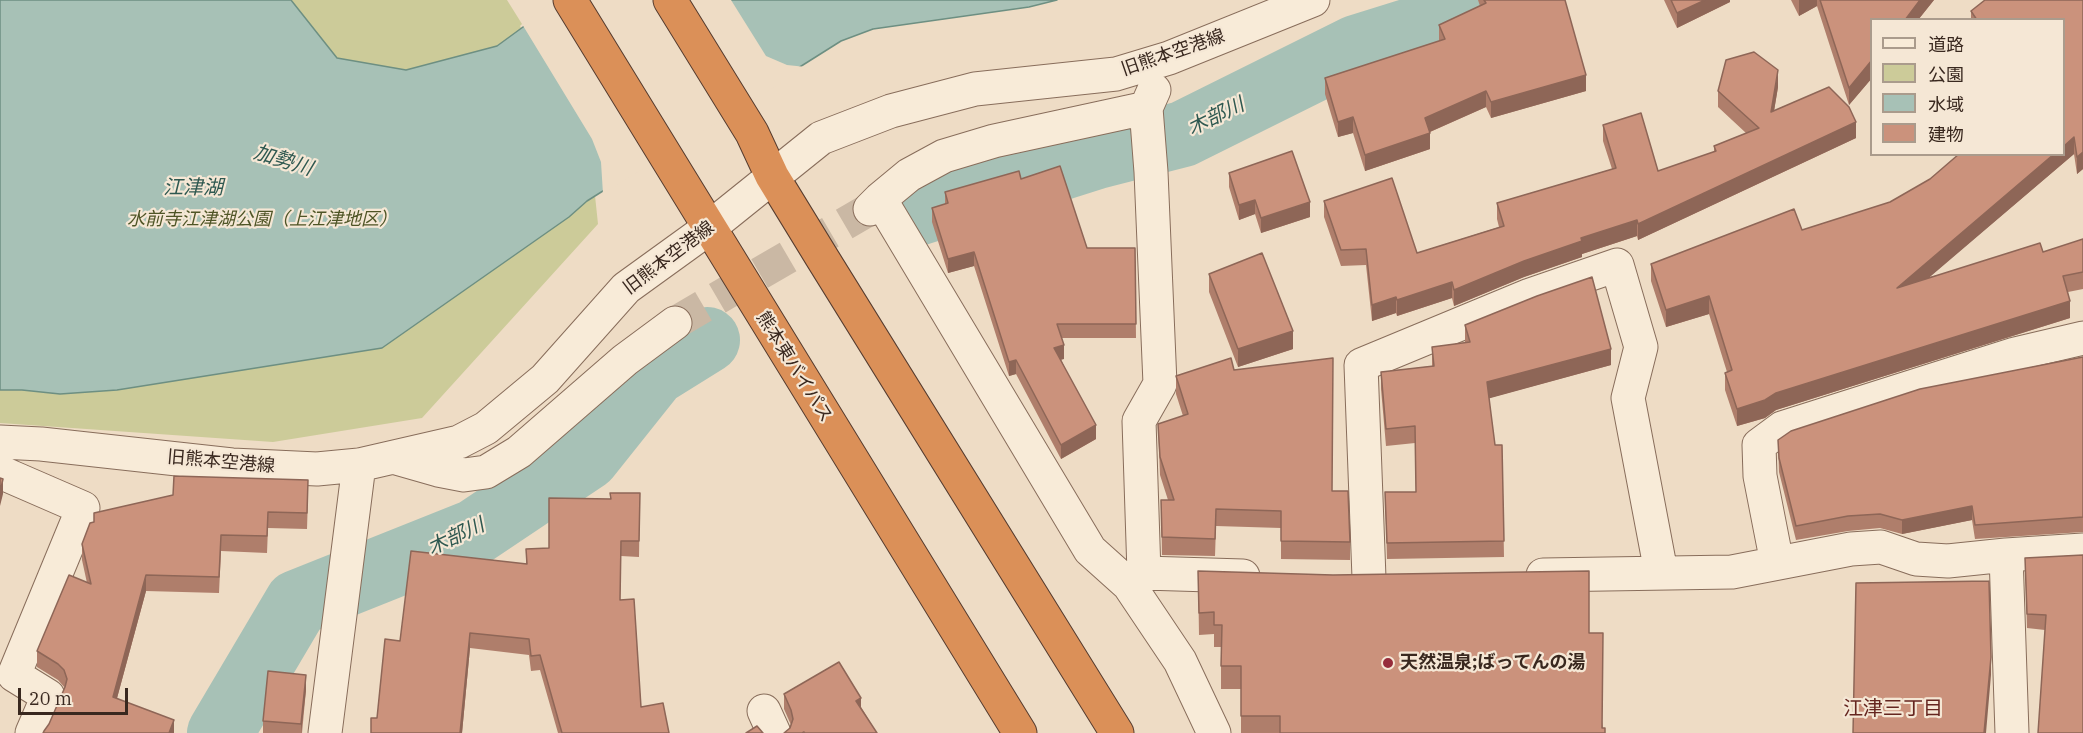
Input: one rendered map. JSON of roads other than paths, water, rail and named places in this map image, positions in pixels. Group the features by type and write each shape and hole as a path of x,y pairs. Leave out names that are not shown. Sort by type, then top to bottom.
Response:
{"highway":[{"name":"熊本東バイパス","path":"570,0 1020,733"},
{"path":"670,0 752,133 772,176 1117,733"}],"street":[{"name":"旧熊本空港線","path":"0,442 41,444 232,465 317,469 359,465 459,442 486,428 545,379 626,288 709,228 821,138 891,111 975,89 1116,74 1169,58 1313,0"},
{"path":"1169,58 1146,108 1160,384 1139,421 1136,579 1180,661 1214,733"},
{"path":"1146,108 994,141 944,156 909,175 875,204 911,249 1090,550 1136,579 1274,577"},
{"path":"1368,578 1362,365 1530,295 1617,266 1641,347 1628,398 1661,572"},
{"path":"393,457 464,475 486,472 519,452 625,360 675,323"},
{"path":"1777,563 1760,476 1759,446 1782,428 2015,354 2083,338"},
{"path":"325,733 359,465"},
{"path":"0,472 83,508 7,679 48,696 32,733"},
{"path":"1510,576 1732,572 1851,549 1881,547 1916,559 1948,561 2083,550"},
{"path":"2007,555 2012,733"}],"water":[{"name":"江津湖","path":"0,0 291,0 337,58 406,70 497,46 560,0 1057,0 1029,7 873,29 841,41 587,201 569,217 382,348 117,390 60,394 0,390"}],"waterway":[{"name":"木部川","path":"914,214 1097,156 1183,134 1356,48 1510,0"},
{"name":"木部川","path":"220,733 297,603 475,532 587,457 654,373 707,340"}],"tunnel":[{"path":"675,323 870,209"}],"place":[{"name":"天然温泉;ばってんの湯","path":"1388,663"}],"district":[{"name":"江津三丁目","path":"1893,709"}],"water label":[{"name":"加勢川","path":"283,161"}],"park label":[{"name":"水前寺江津湖公園（上江津地区）","path":"262,220"}]}
